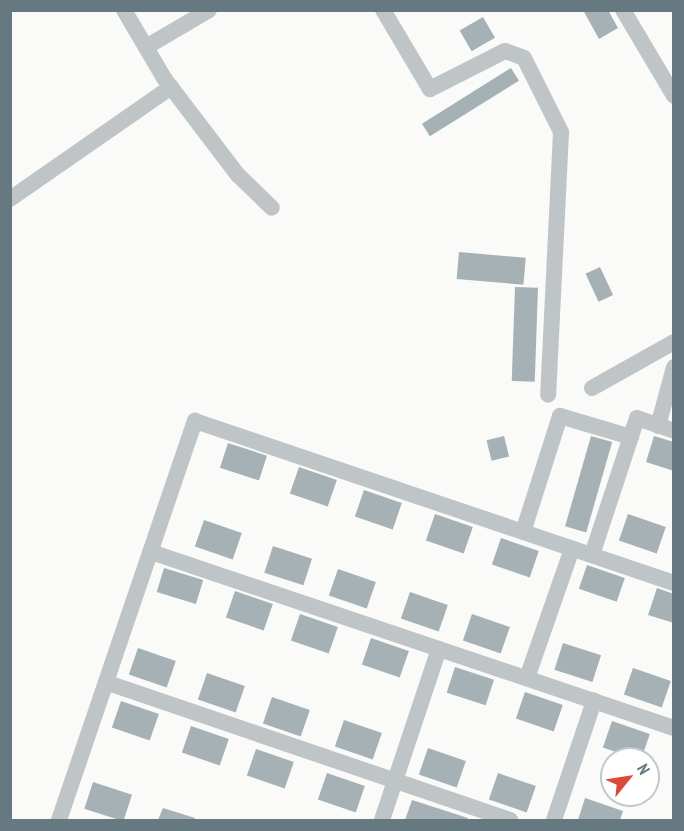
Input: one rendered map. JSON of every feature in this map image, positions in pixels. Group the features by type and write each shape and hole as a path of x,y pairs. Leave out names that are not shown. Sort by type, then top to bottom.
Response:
{"street":[{"path":"124,10 171,87 238,175 272,208"},
{"path":"146,47 209,10"},
{"path":"383,10 430,89 505,51 524,58 561,132 548,395"},
{"path":"622,10 674,96"},
{"path":"10,199 171,87"},
{"path":"592,388 674,342"},
{"path":"592,555 637,418 666,428 674,367"},
{"path":"523,532 560,416 631,437"},
{"path":"60,820 195,421 674,583"},
{"path":"527,678 572,549"},
{"path":"151,552 674,728"},
{"path":"382,820 439,649"},
{"path":"108,683 510,820"},
{"path":"554,820 594,701"}],"building":[{"path":"583,10 608,10 618,28 599,39"},
{"path":"483,17 495,38 472,51 460,30"},
{"path":"511,68 519,81 430,136 422,124"},
{"path":"459,252 526,258 523,285 457,279"},
{"path":"600,267 613,295 599,302 585,274"},
{"path":"515,287 538,288 535,382 512,381"},
{"path":"504,436 509,456 492,461 487,440"},
{"path":"591,436 612,442 586,532 565,526"},
{"path":"654,436 674,442 674,471 646,462"},
{"path":"228,443 267,456 259,480 220,468"},
{"path":"299,467 337,480 328,506 290,493"},
{"path":"364,490 402,503 393,529 355,516"},
{"path":"435,514 473,527 464,553 426,540"},
{"path":"628,514 666,527 657,553 619,540"},
{"path":"204,520 242,533 233,559 195,546"},
{"path":"501,538 539,551 530,577 492,564"},
{"path":"273,546 312,559 303,585 264,573"},
{"path":"587,565 625,578 617,602 579,589"},
{"path":"164,568 203,580 196,604 157,592"},
{"path":"338,569 376,582 367,608 329,595"},
{"path":"657,588 674,594 674,623 648,615"},
{"path":"235,591 273,604 264,630 226,617"},
{"path":"410,592 448,605 439,631 401,618"},
{"path":"300,614 338,627 329,653 291,640"},
{"path":"472,614 510,627 501,653 463,640"},
{"path":"371,638 409,651 400,677 362,664"},
{"path":"563,643 601,655 592,682 554,670"},
{"path":"138,648 176,661 167,687 129,674"},
{"path":"455,667 494,680 486,705 447,693"},
{"path":"633,668 671,681 662,707 624,694"},
{"path":"207,673 245,686 236,712 198,699"},
{"path":"525,692 563,705 554,731 516,718"},
{"path":"272,697 310,710 301,736 263,723"},
{"path":"121,701 159,714 150,740 112,727"},
{"path":"344,720 382,733 373,759 335,746"},
{"path":"612,721 650,734 645,747 603,747"},
{"path":"191,726 229,739 220,765 182,752"},
{"path":"428,748 466,761 457,787 419,774"},
{"path":"256,749 294,762 285,788 247,775"},
{"path":"327,773 365,786 356,812 318,799"},
{"path":"498,773 536,786 527,812 489,799"},
{"path":"93,782 132,795 124,820 84,809"},
{"path":"585,798 600,803 600,807 611,807 623,811 620,820 578,820"},
{"path":"412,800 468,818 467,820 405,820"},
{"path":"163,808 195,818 194,820 158,820"}]}
